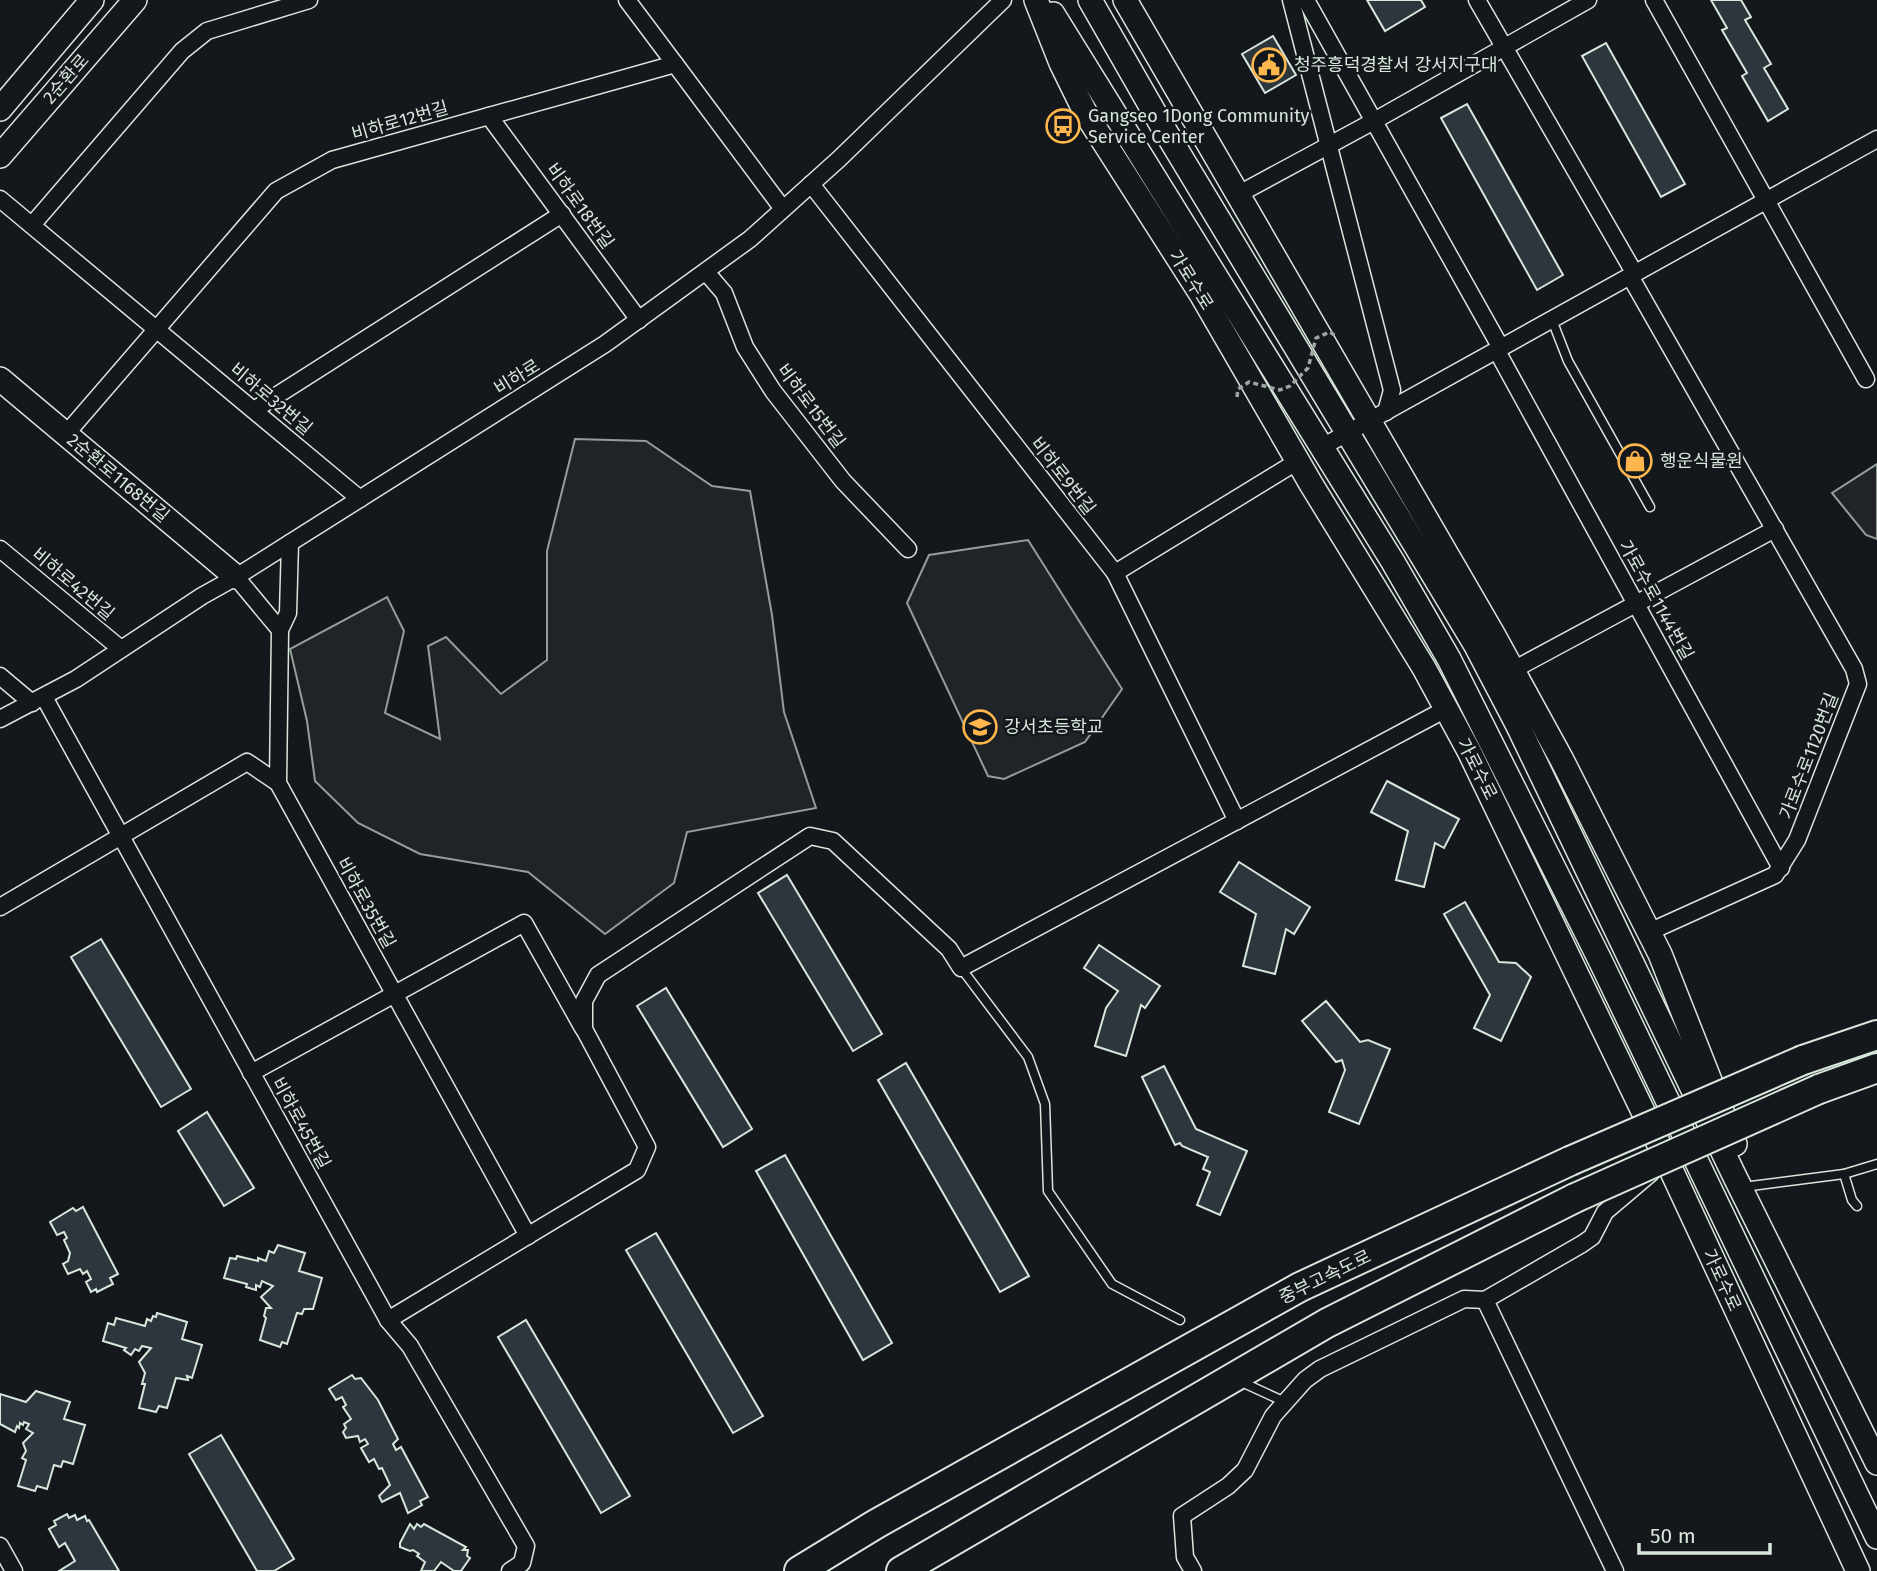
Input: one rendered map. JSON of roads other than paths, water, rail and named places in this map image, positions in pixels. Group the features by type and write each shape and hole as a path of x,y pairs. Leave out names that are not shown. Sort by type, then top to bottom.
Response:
{"highway":[{"name":"중부고속도로","path":"799,1571 876,1524 1300,1287 1570,1161 1803,1060 1877,1035"},
{"path":"901,1571 1327,1323 1574,1198 1819,1089 1877,1068"}],"main road":[{"name":"2순환로","path":"0,110 92,0"},
{"name":"가로수로","path":"1036,0 1061,63 1086,114 1201,294 1446,709 1667,1161 1858,1571"},
{"name":"가로수로","path":"1044,0 1412,594 1485,729 1606,973 1877,1537"},
{"path":"1090,0 1475,644 1518,726 1780,1269 1877,1463"},
{"path":"1125,0 1237,195 1378,417 1562,760 1665,965 1751,1186 1780,1269"},
{"name":"2순환로","path":"0,156 136,1"},
{"name":"2순환로1168번길","path":"0,379 236,578"}],"street":[{"path":"32,225 182,51 207,31 309,0"},
{"path":"627,0 783,209"},
{"name":"비하로","path":"0,719 38,700 202,596 236,578 639,320 750,239 1003,0"},
{"path":"1291,0 1392,390 1378,417"},
{"name":"가로수로1144번길","path":"1306,0 1781,868"},
{"path":"1477,0 1775,529 1513,670"},
{"path":"1237,195 1588,0"},
{"path":"1654,0 1866,379"},
{"name":"비하로12번길","path":"66,434 276,191 332,160 675,64"},
{"name":"비하로18번길","path":"489,116 639,320"},
{"path":"1322,447 1877,139"},
{"name":"비하로9번길","path":"811,184 1115,573 1237,821"},
{"name":"비하로32번길","path":"0,199 360,499"},
{"path":"254,410 562,214"},
{"name":"비하로15번길","path":"706,271 724,293 745,347 773,391 843,481 908,549"},
{"path":"1115,573 1298,461"},
{"name":"가로수로1120번길","path":"1775,529 1854,669 1858,684 1797,841 1781,868"},
{"name":"비하로35번길","path":"290,543 288,613 280,630 278,783 528,1236"},
{"name":"비하로42번길","path":"0,549 121,649"},
{"path":"236,578 280,630"},
{"path":"0,676 38,700"},
{"name":"비하로45번길","path":"38,700 121,837 388,1320 410,1346 526,1546 516,1567"},
{"path":"584,1030 584,1001 598,975 810,836 833,841 949,949 961,968 1446,709"},
{"path":"0,907 247,762 278,783"},
{"path":"1649,932 1775,874 1781,868"},
{"path":"251,1073 524,923 584,1030 647,1147 637,1170 388,1320"},
{"path":"1193,1571 1185,1557 1182,1516 1228,1486 1245,1470 1273,1416 1305,1380 1320,1369 1464,1298 1485,1300 1582,1244 1592,1237 1605,1212 1667,1161"},
{"path":"1485,1300 1615,1571"},
{"path":"0,1546 14,1571"}],"lane":[{"path":"1552,320 1568,361 1650,507"},
{"path":"961,968 1028,1056 1045,1104 1048,1191 1112,1284 1180,1320"},
{"path":"1751,1186 1844,1174 1877,1164"},
{"path":"1844,1174 1852,1200 1857,1206"},
{"path":"1246,1384 1285,1402"}],"place":[{"name":"청주흥덕경찰서 강서지구대","path":"1269,65"},
{"name":"Gangseo 1Dong Community Service Center","path":"1063,126"},
{"name":"행운식물원","path":"1635,461"},
{"name":"강서초등학교","path":"980,727"}]}
